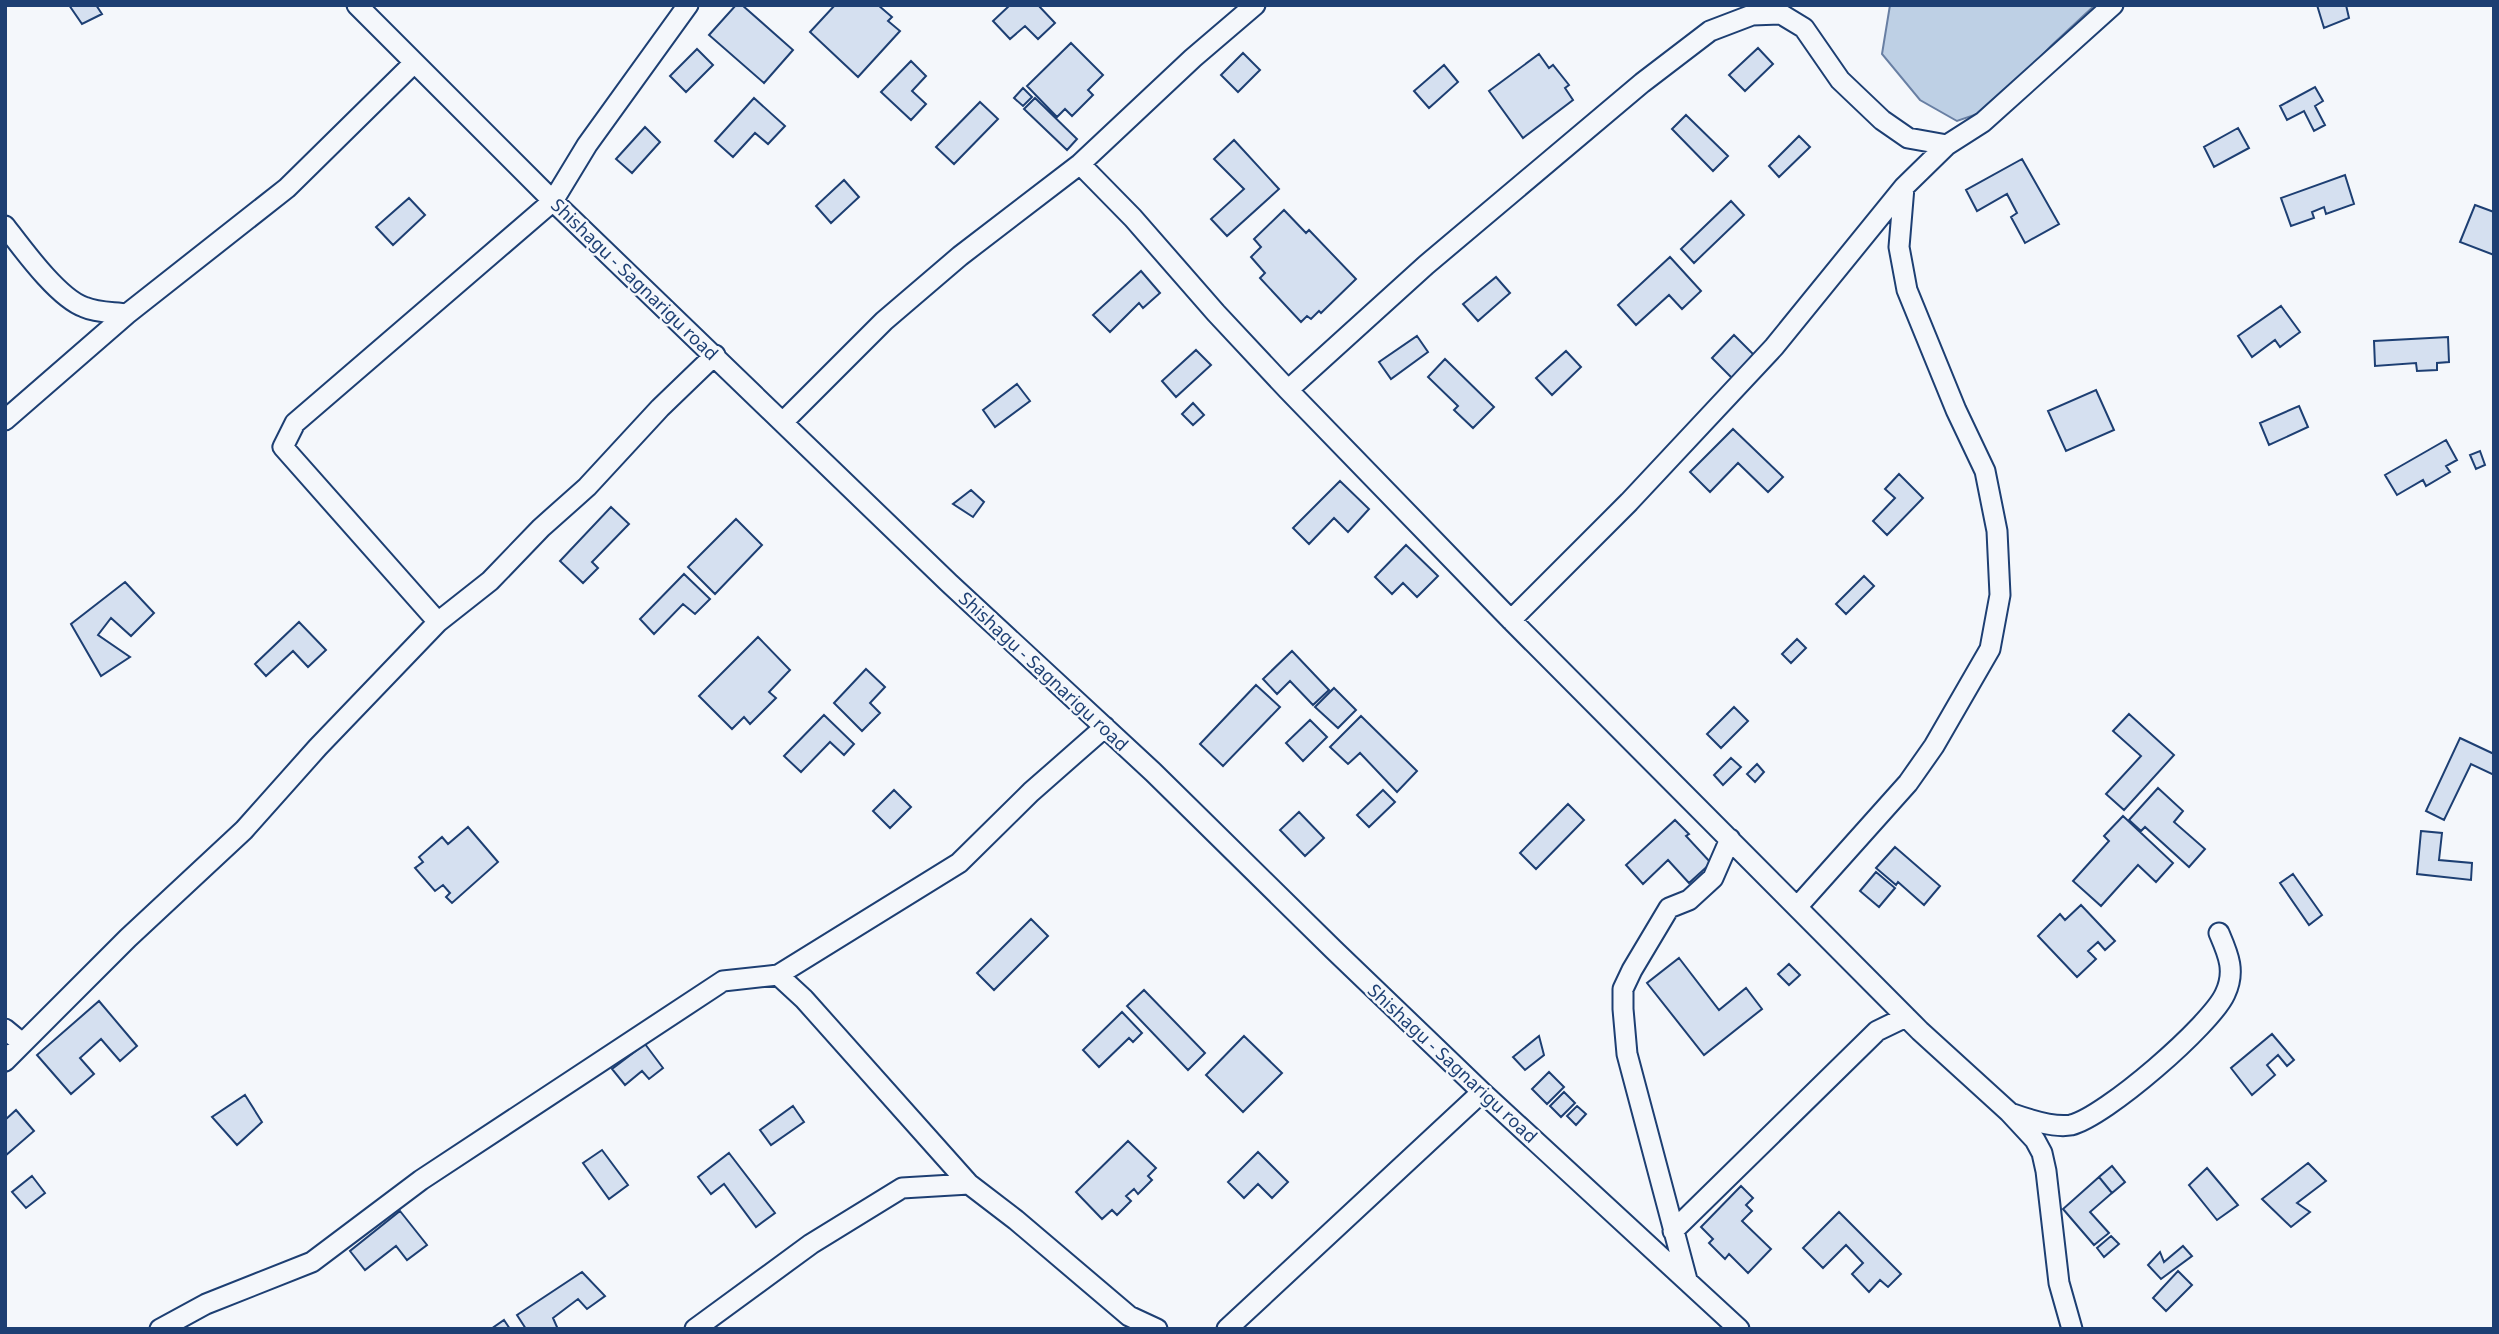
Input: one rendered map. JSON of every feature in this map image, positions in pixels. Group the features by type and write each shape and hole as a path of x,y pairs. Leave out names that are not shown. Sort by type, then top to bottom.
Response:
{"street":[{"name":"Shishagu - Sagnarigu road","path":"357,5 553,201 950,583 1105,727 1482,1093 1739,1329"},
{"path":"438,622 284,447 295,423 553,201 587,145 688,5"},
{"path":"784,421 910,298 1080,164 1193,58 1255,5"},
{"path":"1511,620 1629,502 1774,347 1904,187 1947,145 1983,122 2113,5"},
{"path":"1288,390 1426,265 1642,83 1710,31 1752,15 1781,14 1804,28 1840,80 1882,120 1908,138 1947,145"},
{"path":"5,420 127,314 287,188 414,63"},
{"path":"1080,164 1133,218 1288,390 1511,620 1906,1017 2009,1112 2035,1140 2042,1153 2059,1283 2072,1329"},
{"path":"1798,906 1908,783 1934,746 1990,649 2000,595 1997,531 1985,471 1956,410 1907,290 1899,247 1904,187"},
{"path":"5,226 33,262 71,300 82,307 97,311 127,314"},
{"path":"5,1062 128,938 244,830 318,747 438,622 490,581 541,528 587,487 660,408 715,355"},
{"path":"160,1329 206,1304 312,1262 421,1180 723,981 778,975 959,863 1031,792 1105,727"},
{"path":"1687,1281 1627,1054 1623,989 1669,908 1689,900 1713,878 1730,839"},
{"path":"2009,1112 2032,1121 2069,1125 2108,1107 2138,1083 2173,1053 2225,996 2231,977 2231,960 2219,933"},
{"path":"778,975 804,999 969,1184 1016,1220 1129,1316 1157,1329"},
{"path":"1673,1231 1877,1031 1906,1017"},
{"path":"5,1029 22,1043"},
{"path":"1227,1329 1482,1093"},
{"path":"695,1329 811,1244 902,1188 969,1184"}],"water":[{"path":"1890,5 2095,5 1989,110 1957,121 1920,100 1882,54"}],"building":[{"path":"69,5 96,5 102,14 82,24"},
{"path":"736,5 742,5 793,50 764,83 709,35"},
{"path":"835,5 878,5 892,17 888,21 900,31 858,77 810,32"},
{"path":"1010,5 1038,5 1055,23 1038,39 1025,26 1010,39 993,21"},
{"path":"2317,5 2346,5 2349,18 2324,28"},
{"path":"1071,43 1103,75 1088,90 1093,95 1072,116 1065,109 1057,117 1027,86"},
{"path":"1758,48 1773,64 1745,91 1729,75"},
{"path":"697,49 713,65 686,92 670,76"},
{"path":"1243,53 1260,70 1238,92 1221,75"},
{"path":"1539,54 1549,68 1553,65 1569,85 1565,88 1573,100 1523,138 1489,91"},
{"path":"911,61 926,76 912,91 926,104 911,120 881,92"},
{"path":"1444,65 1458,82 1429,108 1414,91"},
{"path":"2315,87 2323,101 2315,106 2325,125 2314,131 2304,111 2287,120 2280,106"},
{"path":"1023,88 1032,97 1023,106 1014,98"},
{"path":"754,98 785,126 768,144 755,133 733,157 715,141"},
{"path":"1035,98 1077,139 1067,150 1024,109"},
{"path":"980,102 998,119 954,164 936,147"},
{"path":"1686,115 1728,156 1713,171 1672,129"},
{"path":"645,127 660,142 632,173 616,159"},
{"path":"2238,128 2249,148 2214,167 2204,147"},
{"path":"1799,136 1810,147 1779,177 1769,166"},
{"path":"1234,140 1279,189 1227,236 1211,219 1244,189 1214,159"},
{"path":"2022,159 2059,224 2025,243 2011,217 2017,213 2007,194 1977,211 1966,190"},
{"path":"2345,175 2354,204 2326,214 2324,207 2312,212 2314,218 2291,226 2281,198"},
{"path":"844,180 859,197 831,223 816,206"},
{"path":"409,198 425,215 393,245 376,227"},
{"path":"1731,201 1744,215 1694,263 1681,249"},
{"path":"2475,205 2494,212 2494,255 2460,242"},
{"path":"1284,210 1306,233 1309,230 1356,279 1321,313 1319,311 1311,319 1307,316 1301,322 1260,278 1265,273 1251,257 1261,247 1254,239"},
{"path":"1670,257 1701,291 1682,309 1669,295 1636,325 1618,305"},
{"path":"1141,271 1160,293 1143,308 1139,303 1110,332 1093,315"},
{"path":"1496,277 1510,293 1478,321 1463,304"},
{"path":"2281,306 2300,332 2280,347 2275,340 2252,357 2238,336"},
{"path":"1734,335 1754,355 1732,378 1712,358"},
{"path":"1417,336 1428,352 1391,379 1379,362"},
{"path":"2448,337 2449,362 2437,363 2437,370 2417,371 2416,363 2375,366 2374,341"},
{"path":"1196,350 1211,365 1176,397 1162,381"},
{"path":"1566,351 1581,367 1552,395 1536,378"},
{"path":"1445,359 1494,407 1473,428 1454,410 1458,406 1428,377"},
{"path":"1017,384 1030,401 995,427 983,410"},
{"path":"2096,390 2114,430 2066,451 2048,411"},
{"path":"1193,403 1204,415 1193,425 1182,414"},
{"path":"2299,406 2308,427 2269,445 2260,423"},
{"path":"1733,429 1783,477 1768,492 1738,463 1710,492 1690,472"},
{"path":"2446,440 2457,460 2446,466 2450,472 2426,486 2423,480 2397,495 2385,475"},
{"path":"2480,451 2485,465 2476,469 2470,455"},
{"path":"1899,474 1923,498 1887,535 1873,521 1895,498 1885,489"},
{"path":"1340,481 1369,509 1348,532 1334,518 1309,544 1293,528"},
{"path":"971,490 984,502 973,517 953,504"},
{"path":"611,507 629,524 592,562 598,568 583,583 560,561"},
{"path":"736,519 762,545 715,594 688,567"},
{"path":"1406,545 1438,576 1417,597 1403,583 1392,594 1375,577"},
{"path":"684,574 710,599 695,614 683,604 654,634 640,619"},
{"path":"1864,576 1874,586 1846,614 1836,604"},
{"path":"125,582 154,613 131,636 111,618 98,635 130,657 101,676 71,624"},
{"path":"299,622 326,650 308,667 293,651 266,676 255,664"},
{"path":"758,637 790,670 769,692 776,698 750,724 744,717 732,729 699,696"},
{"path":"1797,639 1806,648 1791,663 1782,654"},
{"path":"1292,651 1329,690 1313,705 1290,681 1277,694 1263,679"},
{"path":"866,669 885,687 870,703 880,713 862,731 834,703"},
{"path":"1256,685 1280,707 1223,766 1200,744"},
{"path":"1334,688 1356,710 1338,728 1315,707"},
{"path":"1734,707 1748,721 1721,748 1707,734"},
{"path":"2129,714 2174,755 2124,810 2106,794 2141,756 2113,731"},
{"path":"824,715 854,744 844,755 830,742 801,772 784,756"},
{"path":"1361,716 1417,771 1397,792 1360,753 1348,764 1330,747"},
{"path":"1310,720 1327,737 1303,761 1286,743"},
{"path":"2460,738 2494,754 2494,775 2471,764 2444,820 2426,811"},
{"path":"1731,758 1741,767 1723,785 1714,775"},
{"path":"1757,764 1764,772 1755,782 1747,774"},
{"path":"2158,788 2183,811 2174,822 2205,849 2189,867 2145,827 2141,831 2129,820"},
{"path":"894,790 911,807 890,828 873,811"},
{"path":"1383,790 1395,802 1369,827 1357,815"},
{"path":"1568,804 1584,820 1536,869 1520,853"},
{"path":"1299,812 1324,838 1305,856 1280,830"},
{"path":"2123,816 2173,863 2156,882 2138,865 2101,906 2073,881 2109,841 2104,836"},
{"path":"1675,820 1711,863 1689,883 1668,860 1643,884 1626,865"},
{"path":"468,827 498,862 452,903 446,897 450,893 443,885 435,891 415,868 423,862 419,857 442,837 448,844"},
{"path":"2421,831 2442,833 2439,860 2472,863 2471,880 2417,874"},
{"path":"1895,847 1940,886 1924,905 1898,882 1896,885 1876,868"},
{"path":"1876,872 1895,888 1879,907 1860,891"},
{"path":"2293,874 2322,915 2309,925 2280,883"},
{"path":"2081,905 2115,941 2105,950 2098,942 2088,951 2096,959 2077,977 2038,936 2060,914 2065,920"},
{"path":"1031,919 1048,936 994,990 977,973"},
{"path":"1679,958 1719,1010 1746,988 1762,1009 1704,1055 1647,983"},
{"path":"1789,964 1800,975 1789,985 1778,974"},
{"path":"1144,990 1205,1053 1188,1070 1127,1006"},
{"path":"99,1001 137,1046 120,1061 101,1039 80,1058 94,1074 71,1094 37,1055"},
{"path":"1122,1012 1142,1033 1133,1042 1129,1038 1099,1067 1083,1050"},
{"path":"2272,1034 2294,1060 2287,1066 2278,1055 2267,1065 2275,1075 2252,1095 2231,1068"},
{"path":"1244,1036 1282,1073 1243,1112 1206,1075"},
{"path":"1539,1036 1544,1055 1525,1070 1513,1057"},
{"path":"645,1044 663,1068 649,1079 642,1071 625,1085 612,1069"},
{"path":"1549,1072 1564,1087 1547,1104 1532,1089"},
{"path":"1564,1092 1575,1103 1561,1117 1550,1106"},
{"path":"245,1095 262,1122 237,1145 212,1117"},
{"path":"793,1106 804,1122 771,1145 760,1130"},
{"path":"1577,1106 1586,1114 1576,1125 1567,1116"},
{"path":"16,1110 34,1131 5,1156 5,1120"},
{"path":"1128,1141 1156,1168 1148,1176 1152,1180 1138,1194 1134,1189 1126,1196 1131,1201 1117,1215 1112,1210 1102,1219 1076,1192"},
{"path":"602,1150 628,1185 609,1199 583,1163"},
{"path":"1258,1152 1288,1182 1272,1198 1258,1184 1244,1198 1228,1182"},
{"path":"729,1153 775,1213 756,1227 724,1184 711,1194 698,1177"},
{"path":"2308,1163 2326,1181 2297,1203 2310,1212 2291,1227 2262,1199"},
{"path":"2112,1166 2125,1182 2112,1193 2099,1177"},
{"path":"2207,1168 2238,1205 2217,1220 2189,1185"},
{"path":"32,1176 45,1193 26,1208 12,1192"},
{"path":"2099,1177 2112,1193 2090,1212 2109,1233 2094,1245 2063,1209"},
{"path":"1741,1186 1753,1198 1746,1205 1752,1211 1742,1221 1771,1249 1748,1273 1729,1254 1725,1259 1709,1243 1713,1239 1701,1227"},
{"path":"400,1211 427,1245 407,1260 396,1246 365,1270 350,1251"},
{"path":"1839,1212 1901,1274 1888,1287 1880,1280 1869,1292 1852,1274 1863,1263 1846,1245 1823,1268 1803,1248"},
{"path":"2111,1236 2119,1244 2104,1257 2097,1248"},
{"path":"2183,1246 2192,1256 2161,1279 2148,1265 2160,1252 2164,1262"},
{"path":"2178,1271 2192,1285 2166,1311 2153,1298"},
{"path":"582,1272 605,1296 587,1309 578,1299 553,1318 557,1327 555,1329 526,1329 517,1315"},
{"path":"504,1320 510,1329 491,1329"}]}
